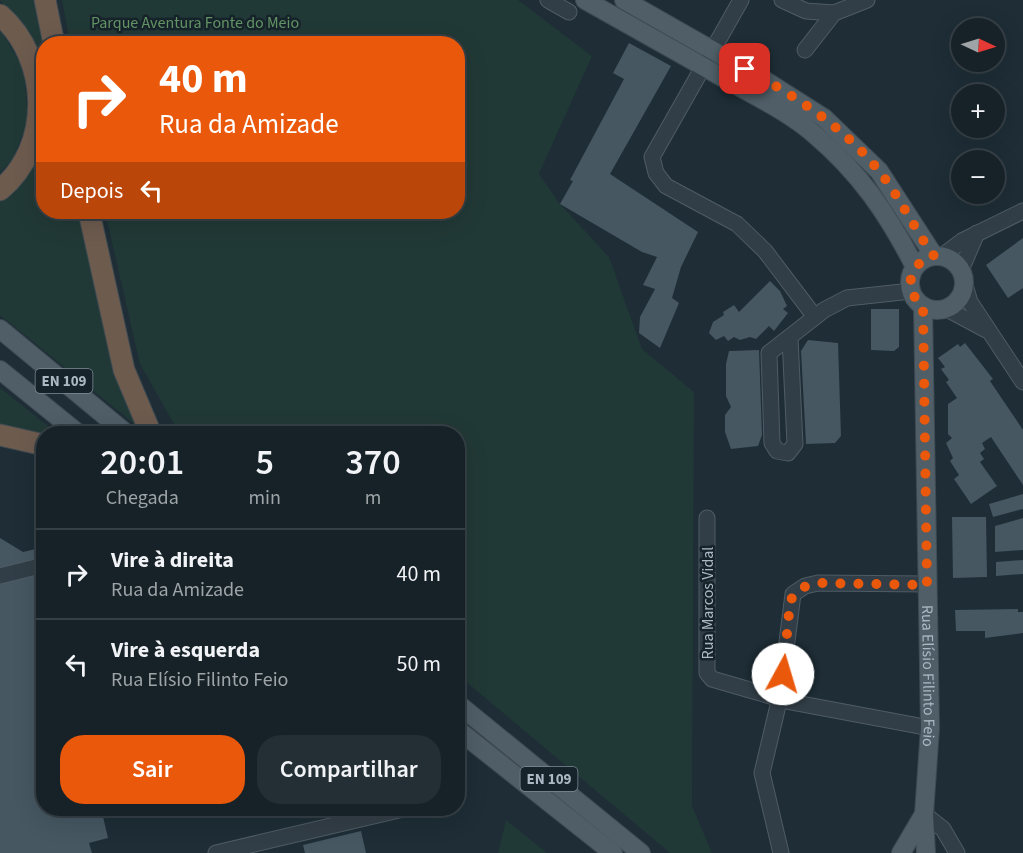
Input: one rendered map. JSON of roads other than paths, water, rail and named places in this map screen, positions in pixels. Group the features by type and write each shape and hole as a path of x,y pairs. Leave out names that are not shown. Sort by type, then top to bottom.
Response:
{"highway":[{"path":"45,0 52,36"},
{"path":"0,15 14,28 28,52 36,75"},
{"path":"0,190 16,174 32,143 36,116"},
{"path":"91,219 124,370 148,426"},
{"path":"0,435 36,443"}],"main road":[{"path":"585,0 704,66 813,132 848,166 873,196 893,224 915,267"},
{"path":"624,0 645,6 704,66 780,89 832,125 879,171 938,256 956,264 962,276 959,298 944,309 923,306 911,291 910,282 915,267 920,262 938,256"},
{"name":"Rua Elísio Filinto Feio","path":"923,306 930,728 924,813 926,853"},
{"name":"Rua Elísio Filinto Feio","path":"924,358 944,309"},
{"name":"EN 109","path":"0,329 117,426"},
{"name":"EN 109","path":"0,370 69,426"},
{"name":"EN 109","path":"465,710 641,853"},
{"name":"EN 109","path":"465,736 614,853"},
{"path":"901,853 924,813"}],"street":[{"path":"548,0 569,12"},
{"path":"741,0 652,157 656,173 666,186 736,224 765,251 814,317"},
{"path":"782,0 806,11 834,13 867,0"},
{"path":"805,50 834,13"},
{"path":"938,256 977,233 1023,212"},
{"path":"977,233 962,276 970,302 1023,382"},
{"path":"790,338 795,444 788,453 777,451 772,443 769,354 814,317 847,298 911,291"},
{"path":"944,309 988,331"},
{"name":"Rua Marcos Vidal","path":"707,518 707,674 722,683 780,697 791,702 930,728"},
{"path":"0,576 36,567"},
{"path":"781,853 762,773 780,697 793,594 805,586 818,583 927,585"},
{"path":"924,813 943,830 957,853"},
{"path":"216,853 373,816"}],"park label":[{"name":"Parque Aventura Fonte do Meio","path":"195,22"}]}
